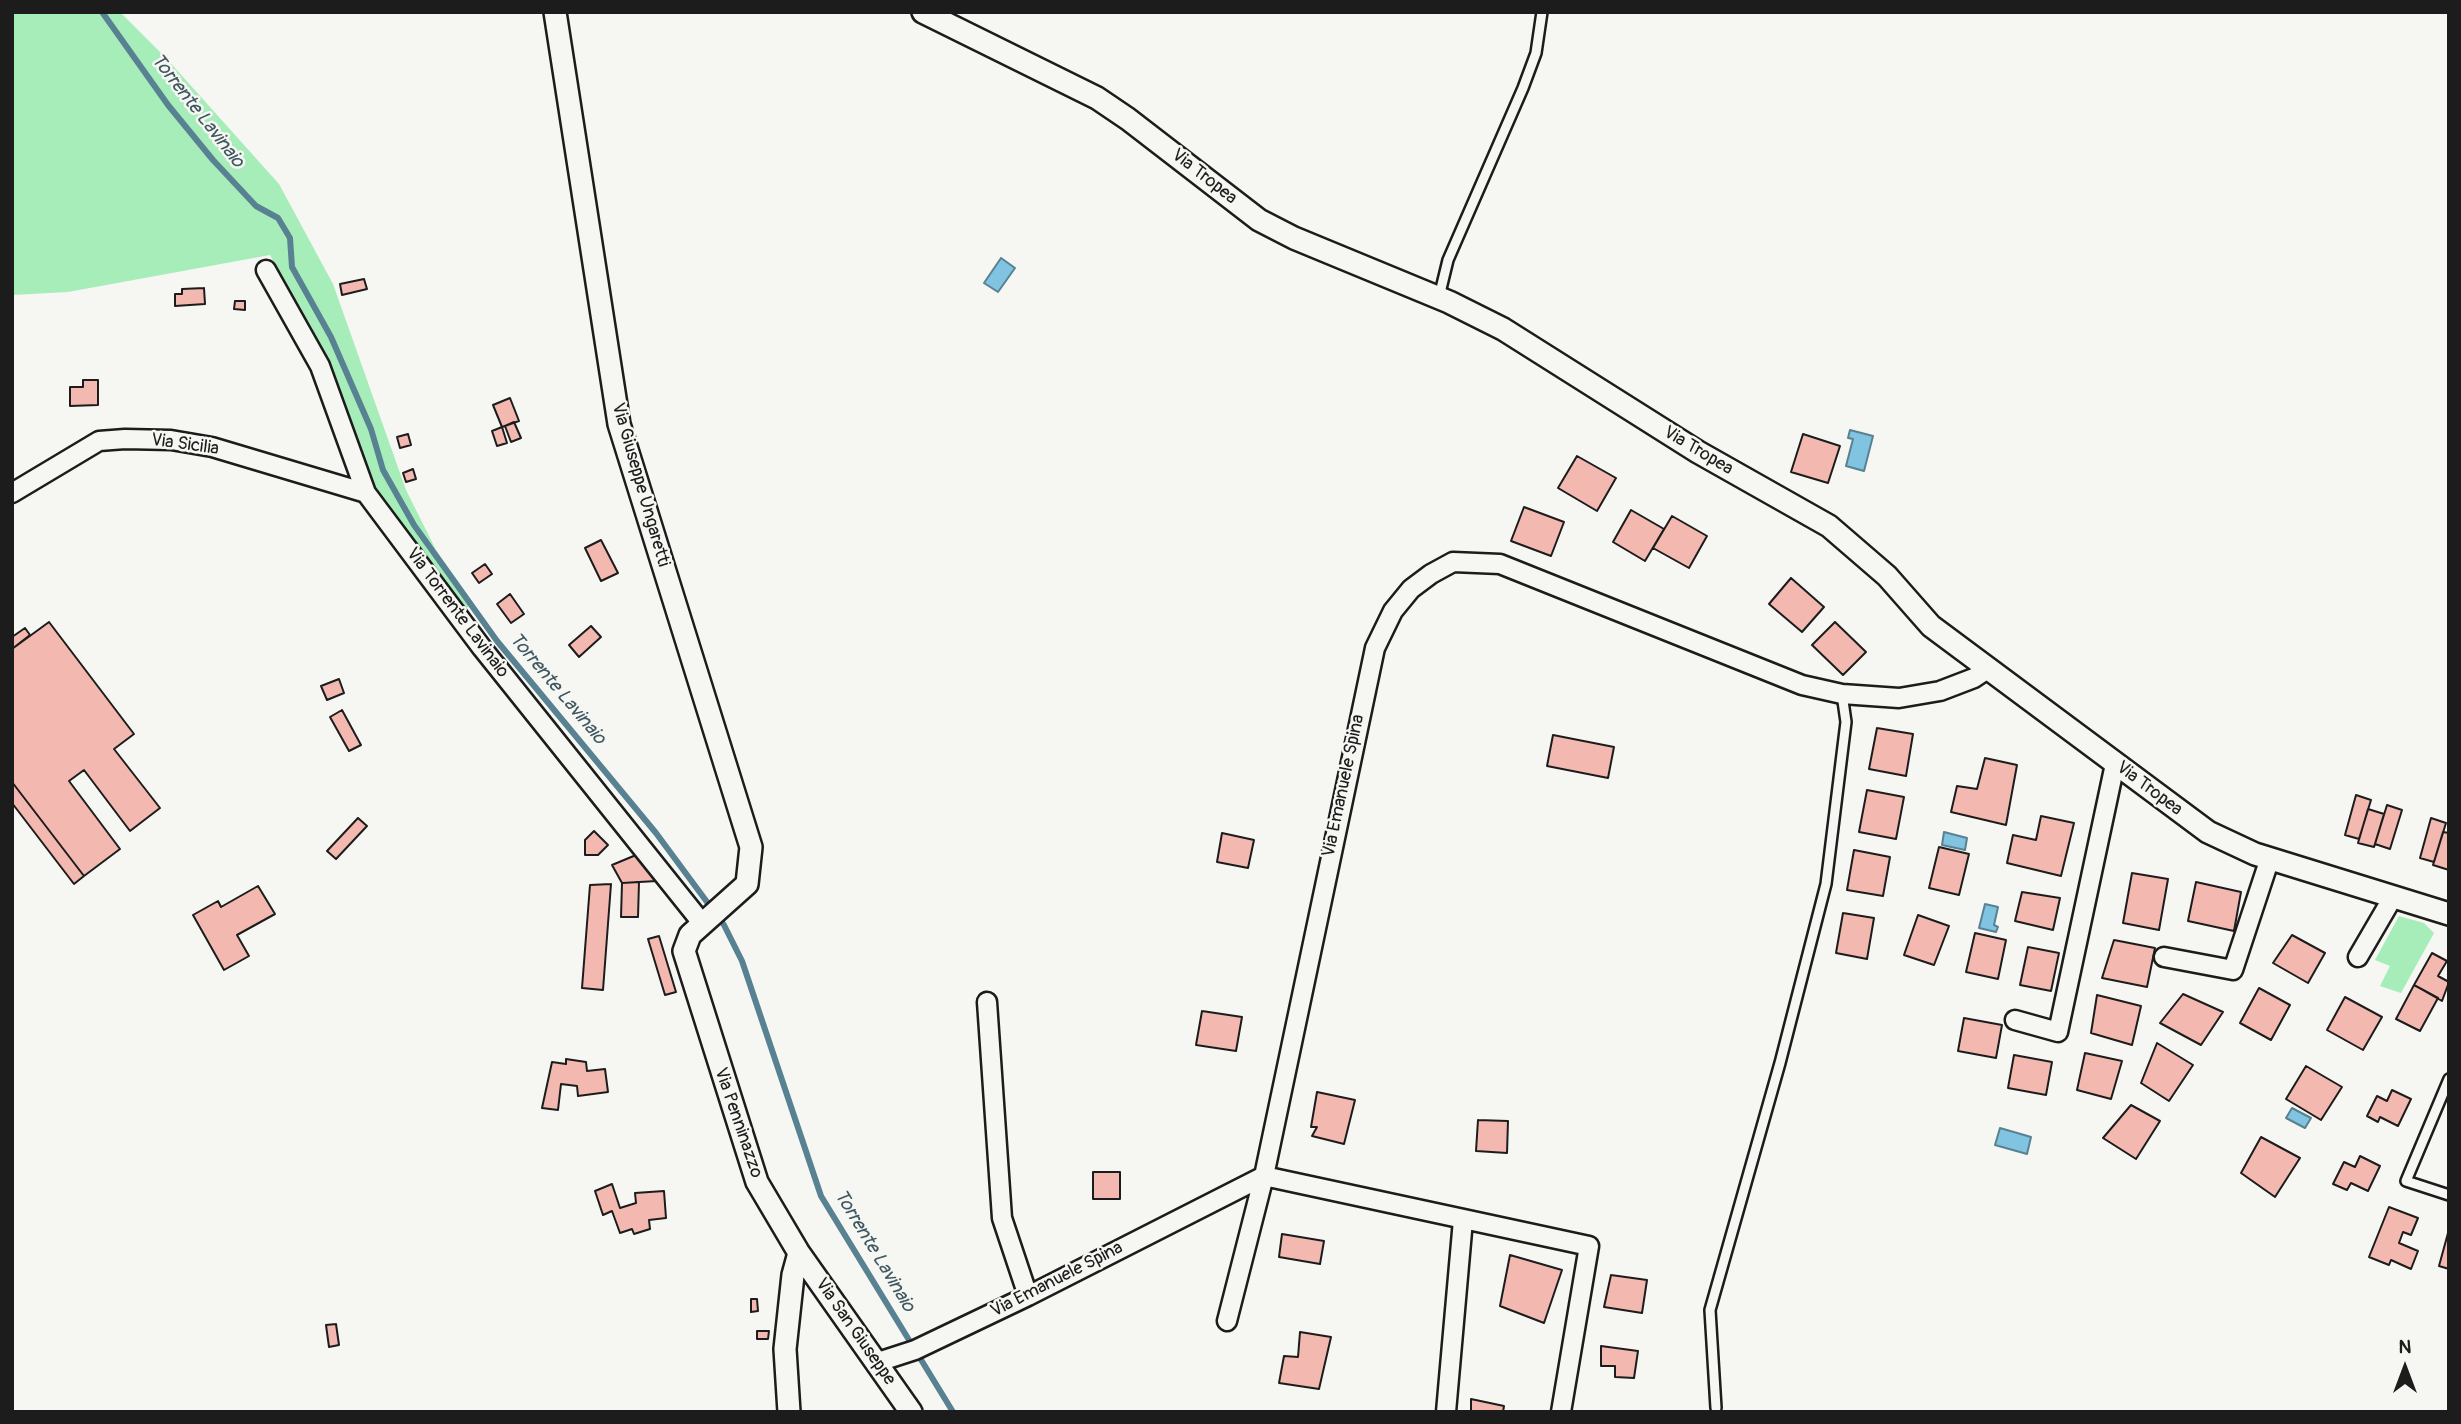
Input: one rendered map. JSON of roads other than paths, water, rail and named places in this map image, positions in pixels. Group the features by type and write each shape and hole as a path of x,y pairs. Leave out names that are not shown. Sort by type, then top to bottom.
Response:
{"street":[{"name":"Via Giuseppe Ungaretti","path":"555,12 619,424 749,836 751,866 747,884 705,921"},
{"name":"Via Tropea","path":"923,12 1097,98 1129,119 1259,220 1294,238 1439,297 1503,329 1698,452 1829,526 1888,576 1931,625 2208,832 2270,858 2449,914"},
{"name":"Via Torrente Lavinaio","path":"267,270 320,366 366,493 482,648 705,921"},
{"name":"Via Sicilia","path":"12,493 99,441 125,439 171,440 212,447 366,493"},
{"name":"Via Emanuele Spina","path":"878,1363 915,1350 1028,1296 1264,1176 1363,693 1375,648 1393,611 1411,589 1453,562 1500,564 1802,685 1842,694 1899,698 1940,691 1974,678 1989,668"},
{"path":"2015,1020 2058,1032 2115,764"},
{"path":"2164,957 2233,970 2270,858"},
{"path":"2358,957 2393,897"},
{"name":"Via Penninazzo","path":"705,921 690,935 684,951 691,980 757,1182 799,1252"},
{"path":"987,1002 1002,1218 1028,1296"},
{"path":"1227,1321 1264,1176 1589,1246 1562,1412"},
{"path":"1446,1412 1463,1220"},
{"path":"789,1412 785,1349 793,1275 799,1252"},
{"name":"Via San Giuseppe","path":"799,1252 911,1412"}],"lane":[{"path":"1439,297 1448,260 1523,88 1536,52 1542,12"},
{"path":"1716,1408 1710,1310 1826,884 1846,722 1842,694"},
{"path":"2449,1079 2406,1181 2449,1195"}],"water":[{"path":"1001,258 1015,268 998,292 984,283"},
{"path":"1850,430 1873,436 1864,471 1846,466 1853,439 1848,438"},
{"path":"1944,832 1967,838 1965,850 1942,845"},
{"path":"1985,904 1998,907 1994,925 1998,927 1996,932 1979,928"},
{"path":"2292,1108 2311,1118 2305,1128 2286,1118"},
{"path":"2000,1128 2031,1137 2027,1154 1995,1145"}],"waterway":[{"name":"Torrente Lavinaio","path":"102,12 168,105 213,160 256,206 278,218 290,238 292,267 331,337 371,429 383,470 414,525 497,641 656,833 724,925 742,961 821,1196 953,1412"}]}
